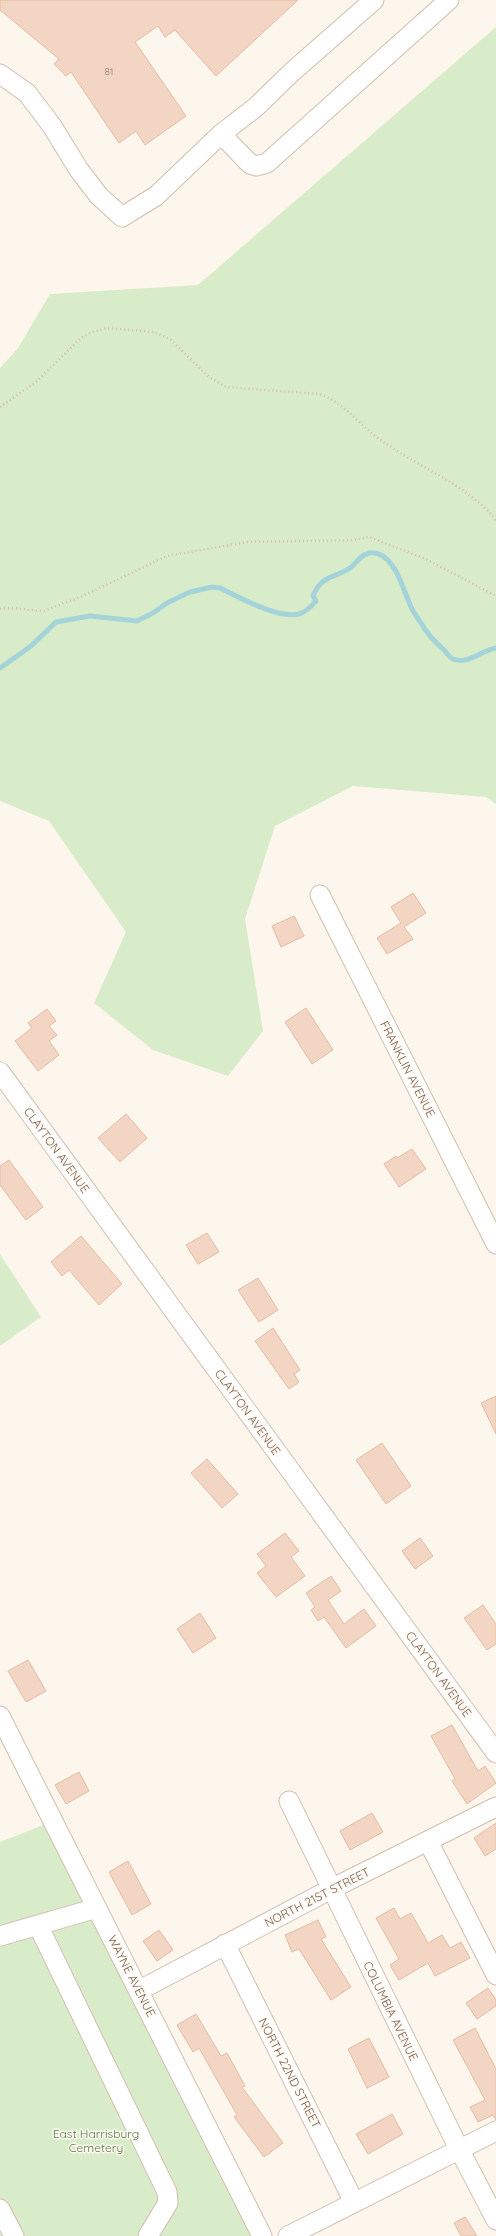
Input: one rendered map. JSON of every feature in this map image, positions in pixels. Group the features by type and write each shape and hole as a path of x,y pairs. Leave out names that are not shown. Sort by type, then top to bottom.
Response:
{"street":[{"path":"0,74 27,93 52,126 79,170 99,196 122,217 156,196 221,134 256,108 292,72 374,0"},
{"path":"221,134 250,164 256,166 267,163 449,0"},
{"name":"FRANKLIN AVENUE","path":"320,895 496,1244"},
{"name":"CLAYTON AVENUE","path":"0,1072 496,1753"},
{"name":"WAYNE AVENUE","path":"0,1716 140,1990 262,2236"},
{"name":"COLUMBIA AVENUE","path":"289,1801 459,2149 496,2220"},
{"name":"NORTH 21ST STREET","path":"140,1990 331,1889 496,1807"},
{"path":"428,1841 496,1975"},
{"path":"0,1936 97,1908"},
{"path":"38,1925 167,2192 168,2203 148,2236"},
{"name":"NORTH 22ND STREET","path":"225,1944 354,2202"},
{"path":"288,2236 496,2131"},
{"path":"0,2209 14,2236"}],"path":[{"path":"0,407 36,382 81,338 90,332 107,328 149,331 171,340 209,376 226,387 319,394 335,401 372,434 444,479 483,507 496,520"},
{"path":"0,609 10,608 43,611 83,596 167,556 247,542 354,540 369,537 426,559 496,596"}],"green space":[{"path":"496,27 496,804 486,797 353,786 275,826 245,919 263,1031 228,1076 153,1050 94,1003 126,932 49,821 0,801 0,368 18,348 50,294 198,285"},
{"path":"0,1254 41,1317 0,1346"},
{"name":"East Harrisburg Cemetery","path":"46,1824 252,2236 0,2236 0,1842"}],"building":[{"path":"0,0 298,0 216,76 175,30 165,37 158,26 135,42 186,116 145,145 136,131 119,143 71,72 66,76 54,64 59,59 0,10"},
{"path":"413,893 426,913 404,927 413,939 387,954 377,938 401,923 391,907"},
{"path":"294,916 304,936 281,947 272,926"},
{"path":"306,1008 333,1050 312,1064 285,1022"},
{"path":"47,1009 56,1021 49,1026 57,1035 49,1041 59,1055 38,1071 15,1041 32,1028 28,1023"},
{"path":"126,1114 147,1138 120,1162 98,1138"},
{"path":"412,1149 426,1169 399,1187 384,1164 396,1156 397,1158"},
{"path":"9,1160 43,1207 26,1220 0,1185 0,1166"},
{"path":"207,1233 219,1252 198,1264 186,1245"},
{"path":"81,1236 122,1284 99,1305 69,1270 62,1276 51,1262"},
{"path":"258,1278 278,1310 259,1322 238,1290"},
{"path":"273,1328 300,1370 294,1374 299,1382 289,1389 255,1341"},
{"path":"496,1396 496,1434 481,1403"},
{"path":"382,1443 411,1486 386,1504 356,1460"},
{"path":"207,1459 238,1494 222,1508 191,1473"},
{"path":"285,1533 299,1551 291,1557 305,1576 276,1597 257,1573 266,1566 257,1554"},
{"path":"420,1538 433,1556 415,1569 402,1551"},
{"path":"331,1576 341,1591 328,1600 344,1624 364,1609 376,1626 346,1648 324,1617 318,1621 311,1610 315,1607 306,1593"},
{"path":"483,1605 496,1624 496,1644 487,1650 464,1618"},
{"path":"200,1613 216,1638 193,1653 177,1629"},
{"path":"28,1660 46,1691 26,1702 8,1671"},
{"path":"452,1725 478,1771 485,1766 496,1783 467,1804 452,1781 455,1779 431,1736"},
{"path":"79,1772 89,1791 66,1804 55,1785"},
{"path":"372,1813 383,1832 350,1850 340,1831"},
{"path":"496,1823 496,1849 485,1856 474,1838"},
{"path":"128,1861 151,1904 132,1915 109,1872"},
{"path":"394,1908 400,1919 411,1913 428,1943 442,1935 450,1948 461,1942 470,1958 435,1976 428,1963 399,1980 390,1965 399,1959 376,1918"},
{"path":"318,1920 326,1937 321,1939 351,1987 331,2000 299,1949 292,1952 285,1935"},
{"path":"159,1930 173,1950 157,1961 143,1941"},
{"path":"488,1988 496,2000 496,2006 477,2019 466,2003"},
{"path":"196,2014 221,2056 227,2053 245,2086 242,2087 283,2143 264,2157 234,2117 237,2115 199,2048 193,2052 177,2025"},
{"path":"475,2028 496,2069 496,2120 493,2115 478,2122 470,2107 485,2100 453,2040"},
{"path":"369,2038 389,2077 367,2088 348,2049"},
{"path":"392,2114 403,2134 368,2154 356,2134"},
{"path":"465,2217 477,2236 461,2236 454,2223"}],"waterway":[{"path":"0,668 31,646 56,622 90,616 137,621 153,613 167,603 190,592 212,587 220,588 248,602 269,610 290,615 299,614 308,609 316,601 313,596 324,580 350,568 361,557 369,553 384,557 390,563 400,579 411,607 416,615 434,641 453,659 470,659 496,648"}]}
